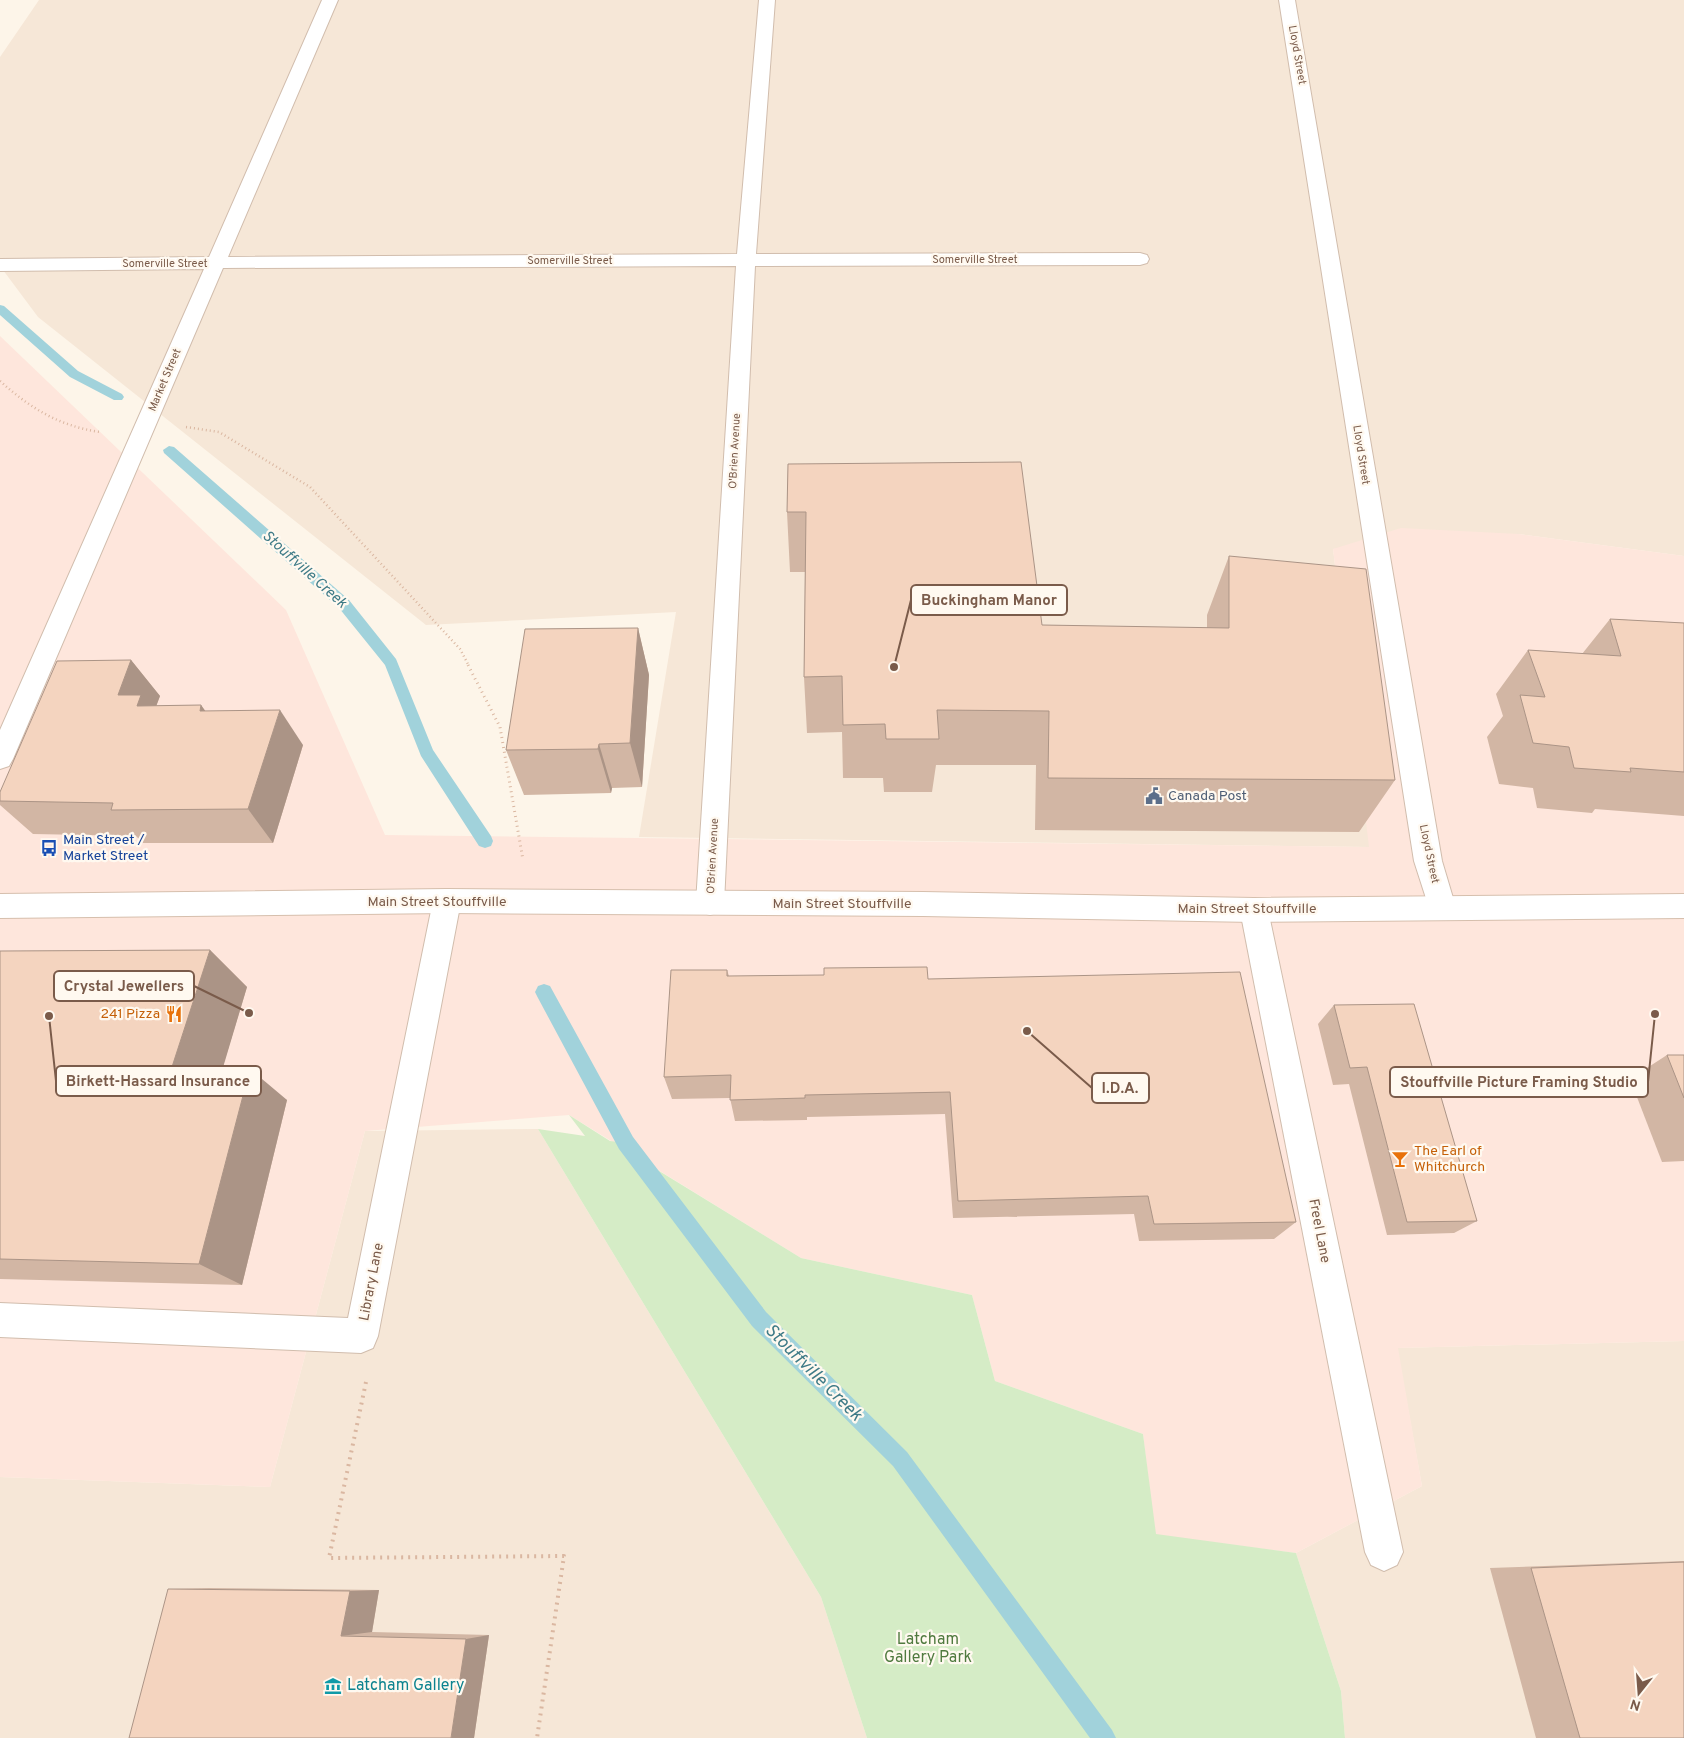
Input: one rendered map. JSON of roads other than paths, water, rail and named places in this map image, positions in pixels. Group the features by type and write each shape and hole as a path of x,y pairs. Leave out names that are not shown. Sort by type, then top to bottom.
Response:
{"street":[{"name":"Market Street","path":"0,759 330,0"},
{"name":"O'Brien Avenue","path":"710,903 746,261 767,0"},
{"name":"Lloyd Street","path":"1287,0 1428,861 1442,908"},
{"name":"Somerville Street","path":"0,265 376,261 1140,259"},
{"name":"Main Street Stouffville","path":"0,906 447,901 1254,910 1684,906"},
{"name":"Library Lane","path":"0,1320 362,1336 447,901"},
{"name":"Freel Lane","path":"1254,910 1384,1552"}],"waterway":[{"name":"Stouffville Creek","path":"0,309 74,374 118,397"},
{"name":"Stouffville Creek","path":"169,450 344,604 391,663 426,752 485,841"},
{"name":"Stouffville Creek","path":"544,992 626,1143 759,1319 900,1459 1104,1738"}],"place":[{"name":"Buckingham Manor","path":"894,667"},
{"name":"Canada Post","path":"1154,796"},
{"name":"Main Street / Market Street","path":"49,848"},
{"name":"Crystal Jewellers","path":"249,1013"},
{"name":"241 Pizza","path":"174,1014"},
{"name":"Stouffville Picture Framing Studio","path":"1655,1014"},
{"name":"Birkett-Hassard Insurance","path":"49,1016"},
{"name":"I.D.A.","path":"1027,1031"},
{"name":"The Earl of Whitchurch","path":"1400,1159"},
{"name":"Latcham Gallery","path":"333,1686"}],"park label":[{"name":"Latcham Gallery Park","path":"928,1649"}]}
